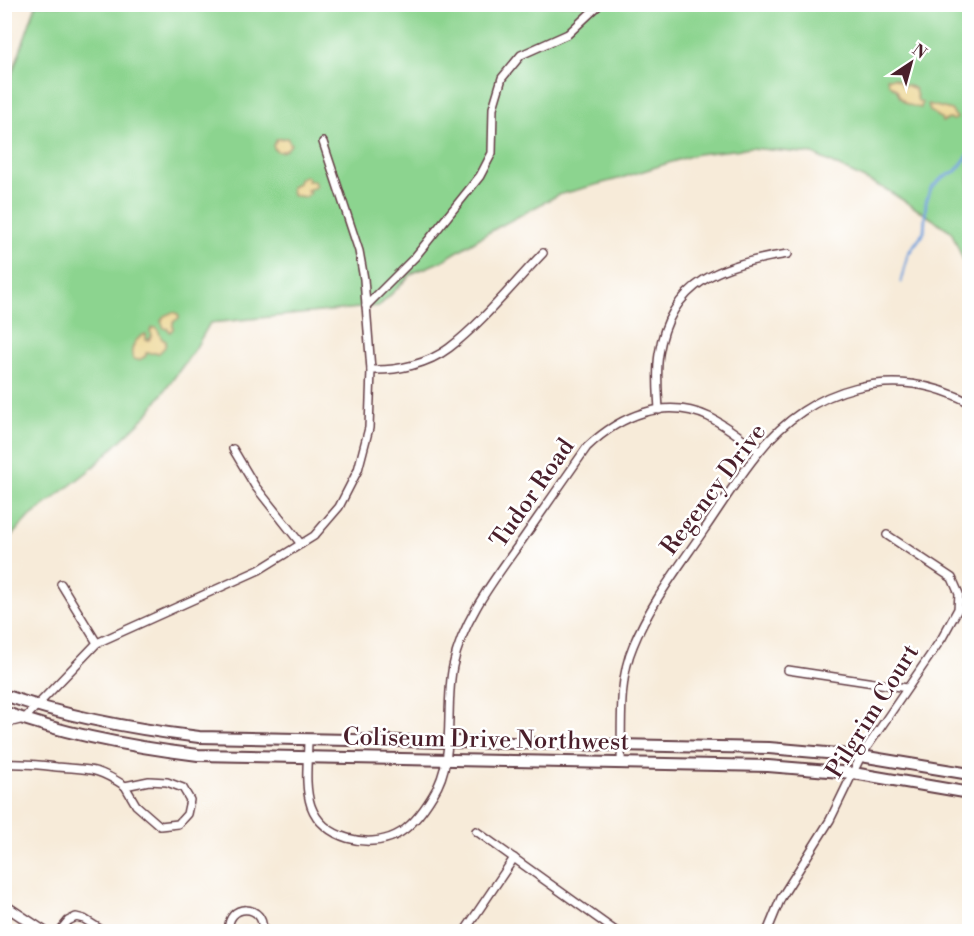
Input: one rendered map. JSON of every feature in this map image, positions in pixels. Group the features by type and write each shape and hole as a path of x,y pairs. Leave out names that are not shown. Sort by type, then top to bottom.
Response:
{"main road":[{"name":"Coliseum Drive Northwest","path":"4,695 37,706 142,730 199,737 769,747 861,756 969,774"},
{"name":"Coliseum Drive Northwest","path":"4,712 139,748 198,755 768,766 853,773 969,793"}],"street":[{"path":"366,306 415,256 480,176 492,153 493,108 502,78 521,55 568,34 600,4"},
{"path":"4,724 24,719 97,643 259,570 314,536 339,507 358,470 369,428 371,370 359,251 323,142"},
{"path":"371,370 387,371 403,368 448,349 543,253"},
{"path":"659,410 657,373 661,340 679,304 699,284 716,272 758,258 789,254"},
{"name":"Regency Drive","path":"621,763 622,703 633,646 661,593 759,451 804,409 818,401 853,388 873,384 909,384 949,394 969,403"},
{"name":"Tudor Road","path":"308,739 308,796 316,815 330,829 352,840 373,841 396,835 412,823 441,783 447,759 453,666 470,618 587,447 605,430 630,416 659,410 685,410 701,414 729,429 759,451"},
{"path":"233,449 255,486 301,544"},
{"name":"Pilgrim Court","path":"769,930 781,898 830,820 861,756 954,617 960,601 952,578 887,535"},
{"path":"61,584 97,643"},
{"path":"788,670 907,688"},
{"path":"4,764 79,767 106,774 125,786 136,806 160,826 178,824 187,814 190,800 183,788 167,782 149,781 125,786"},
{"path":"476,831 617,932"},
{"path":"464,932 514,858"},
{"path":"4,905 45,932"},
{"path":"229,932 234,914 245,909 256,912 260,916 262,932"},
{"path":"59,932 68,921 76,917 84,919 105,932"}],"green space":[{"path":"36,5 969,5 969,274 951,231 887,190 813,154 751,148 697,154 558,195 491,231 442,261 413,273 379,306 210,323 195,349 147,415 90,470 27,519 5,543 5,88 9,83"}],"sand":[{"path":"887,78 894,78 901,82 902,86 907,85 915,89 918,101 922,103 921,108 909,105 903,100 897,90 889,84"},
{"path":"928,104 951,110 957,118 942,122 941,118 930,111"},
{"path":"287,138 291,144 288,148 284,151 275,150 273,145 277,139"},
{"path":"304,176 308,177 308,181 314,181 316,187 307,190 310,193 305,197 292,195 291,187"},
{"path":"173,312 178,314 179,318 173,322 173,329 170,332 164,328 161,321 164,316"},
{"path":"152,328 157,328 162,339 166,341 165,347 159,353 146,353 146,356 139,360 133,359 134,344 146,334 146,340 149,340"}],"waterway":[{"path":"901,282 908,254 924,232 926,202 931,188 942,178 956,171 970,153"}]}
